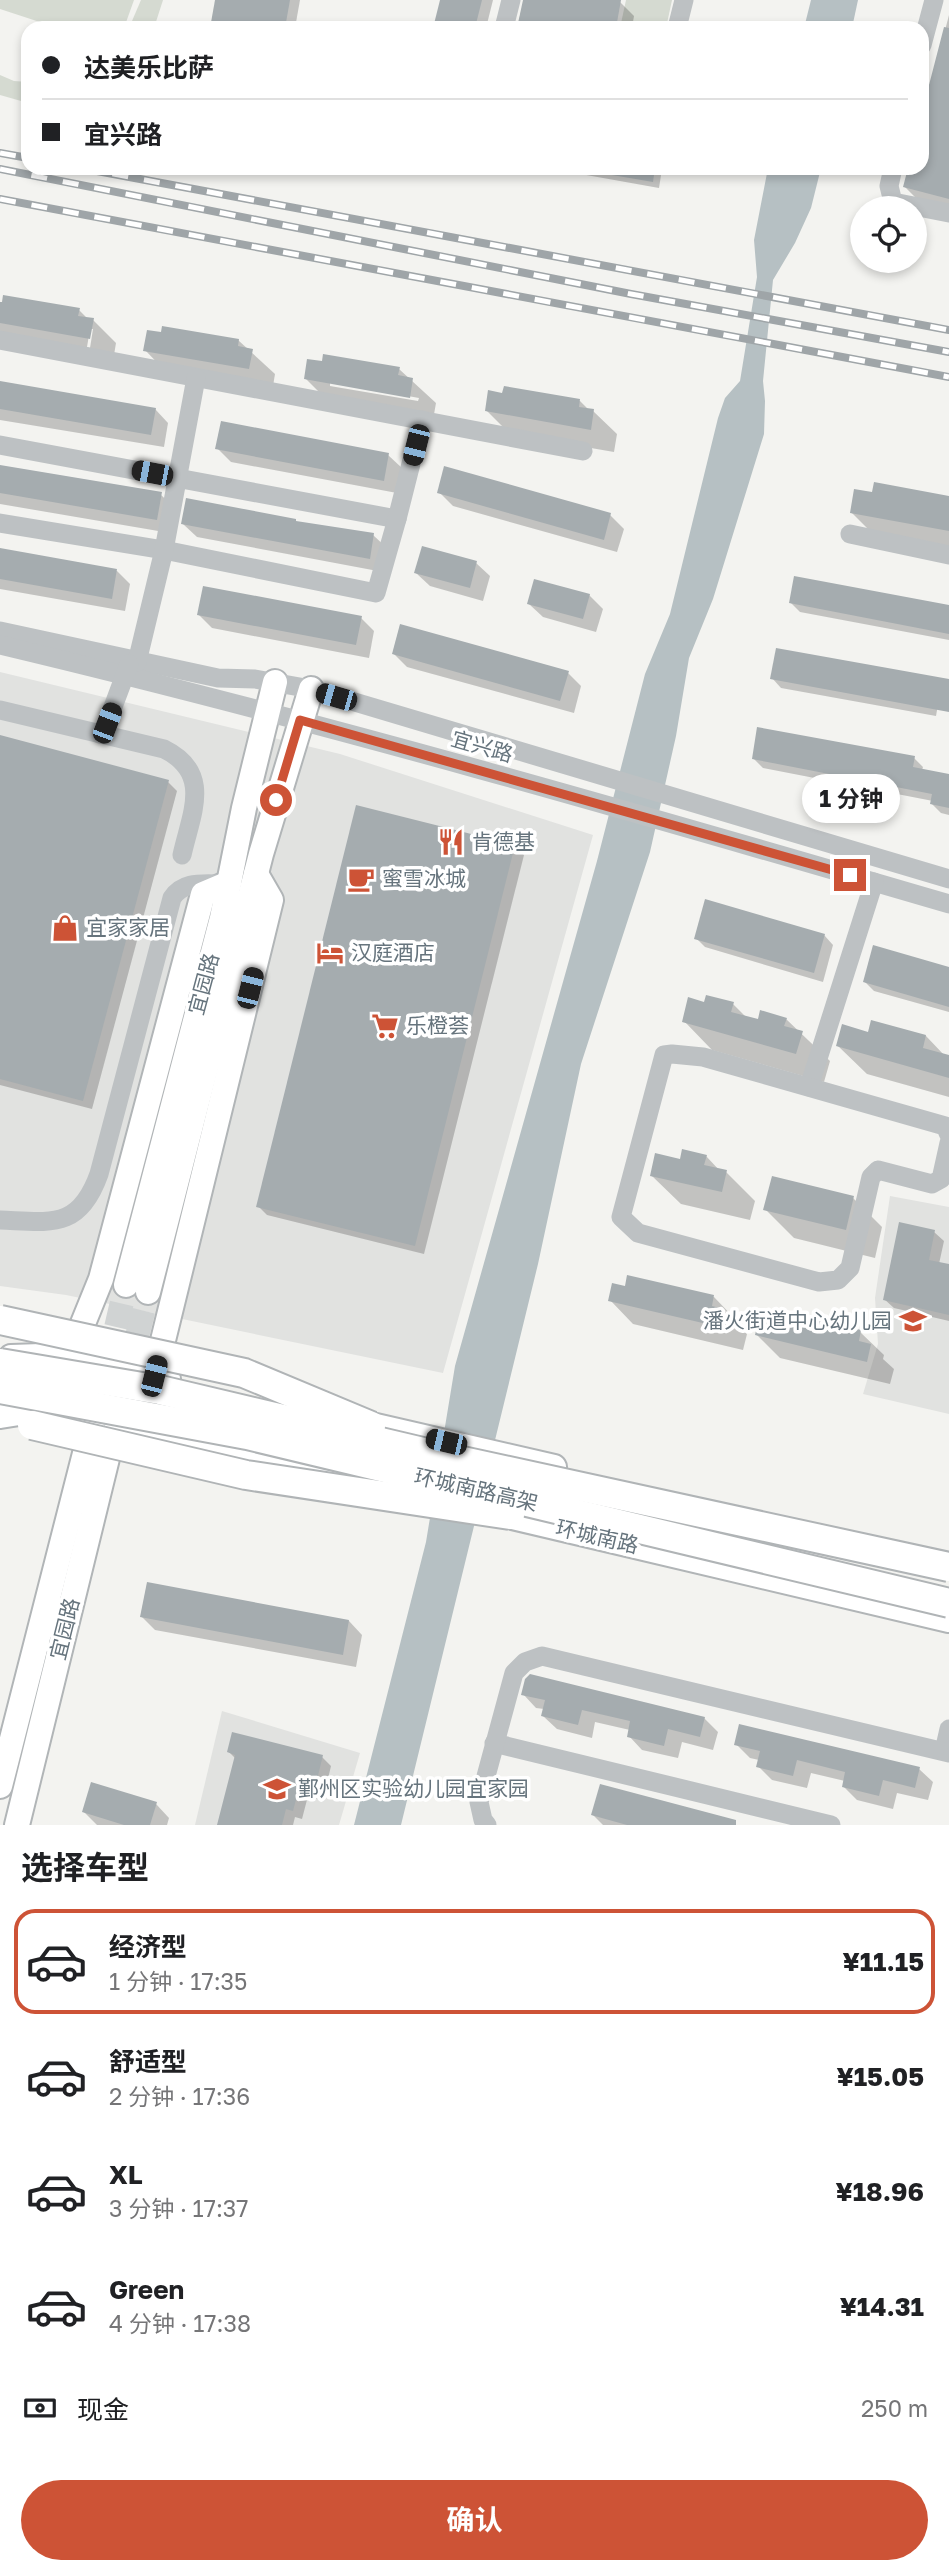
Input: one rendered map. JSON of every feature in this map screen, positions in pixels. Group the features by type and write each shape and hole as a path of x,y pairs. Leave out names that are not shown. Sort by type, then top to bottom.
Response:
{"highway":[{"path":"0,1320 244,1373 444,1457"},
{"name":"环城南路高架","path":"0,1363 160,1390 444,1457 949,1567"},
{"name":"环城南路高架","path":"0,1388 247,1435 949,1603"},
{"path":"0,1413 63,1404"},
{"path":"0,1426 32,1425 246,1475 695,1542"}],"main road":[{"name":"宜园路","path":"275,682 137,1288 300,720 311,690"},
{"path":"154,1376 271,900 256,874"},
{"path":"71,1355 101,1279 203,894 229,883"},
{"path":"0,1342 71,1355 949,1557"},
{"path":"0,1357 71,1355"},
{"name":"环城南路","path":"0,1399 63,1404 124,1425 949,1620"},
{"name":"宜园路","path":"0,1786 102,1430 17,1825"}],"street":[{"path":"506,21 511,0"},
{"path":"679,21 684,0"},
{"path":"928,21 934,0"},
{"path":"891,175 889,186 893,202 949,213"},
{"path":"0,340 583,451"},
{"path":"100,734 130,666 164,550 196,378"},
{"path":"0,523 164,550 376,593 422,421"},
{"path":"0,445 397,519"},
{"path":"850,534 949,555"},
{"name":"宜兴路","path":"0,631 130,666 268,712 681,826 949,904"},
{"name":"宜兴路","path":"0,645 218,678 275,682 311,690 949,879"},
{"path":"0,710 164,749 179,757 190,772 196,790 182,855"},
{"path":"809,1087 874,882"},
{"path":"0,1220 52,1221 65,1218 91,1197 172,898 176,892 188,885 229,883"},
{"path":"949,1135 945,1126 703,1057 664,1055 621,1217 638,1233 819,1282 838,1280 850,1268 871,1177 877,1170 932,1184 941,1179 949,1143"},
{"path":"487,1825 483,1820 480,1802 514,1673 525,1662 542,1656 946,1752 949,1729"},
{"path":"494,1743 831,1825"}],"shaded area":[{"path":"0,0 134,0 126,21 37,21 0,9"},
{"path":"141,0 163,0 156,21 132,21"},
{"path":"626,0 672,0 668,21 622,21"},
{"path":"811,0 858,0 854,21 806,21"},
{"path":"0,75 21,82 21,101 0,95"},
{"path":"767,175 819,175 811,208 795,243 773,280 763,381 764,434 713,599 689,658 676,736 650,852 581,1064 538,1264 401,1825 354,1825 426,1542 455,1366 597,861 645,674 670,614 718,418 725,398 740,381 757,277 754,240"},
{"path":"0,672 340,754 593,835 443,1373 66,1295 0,1286"},
{"name":"潘火街道中心幼儿园","path":"890,1196 949,1207 949,1414 863,1394 878,1344 875,1298"},
{"name":"鄞州区实验幼儿园宜家园","path":"222,1711 360,1753 339,1825 195,1825"}],"building":[{"path":"215,0 290,0 286,21 211,21"},
{"path":"440,0 482,0 477,21 435,21"},
{"path":"523,0 621,0 617,21 518,21"},
{"path":"944,27 949,28 949,199 903,187 906,175 929,175 929,85"},
{"path":"612,175 654,175 653,182"},
{"path":"3,295 80,308 78,316 94,318 90,339 0,323 0,302"},
{"path":"162,326 239,339 238,346 253,349 249,369 143,351 147,330 161,332"},
{"path":"323,354 400,367 398,375 413,378 410,398 304,379 307,359 322,361"},
{"path":"0,381 156,408 151,435 0,409"},
{"path":"504,386 580,399 579,407 594,409 591,430 485,411 488,390 502,393"},
{"path":"221,421 389,453 384,481 215,449"},
{"path":"0,465 162,492 157,520 0,493"},
{"path":"444,466 611,513 604,540 437,493"},
{"path":"874,482 949,496 949,531 850,513 854,489 872,492"},
{"path":"186,498 296,521 374,533 370,559 181,524"},
{"path":"422,546 477,561 470,588 414,573"},
{"path":"0,548 117,569 112,599 0,579"},
{"path":"794,576 949,605 949,634 789,603"},
{"path":"534,579 590,594 583,619 527,604"},
{"path":"203,586 362,616 356,645 197,615"},
{"path":"400,624 569,671 560,701 392,654"},
{"path":"776,648 949,679 949,712 770,679"},
{"path":"757,727 915,756 913,767 949,774 949,808 930,804 932,794 752,759"},
{"name":"宜家家居","path":"0,735 169,780 83,1101 0,1079"},
{"name":"乐橙荟","path":"356,805 515,845 415,1246 256,1207"},
{"path":"705,899 825,934 814,973 694,939"},
{"path":"873,945 949,967 949,1007 863,982"},
{"path":"706,995 734,1002 731,1012 758,1019 760,1010 787,1018 784,1026 803,1031 796,1054 682,1022 688,997 704,1002"},
{"path":"871,1020 926,1035 923,1048 949,1055 949,1078 836,1046 842,1024 868,1032"},
{"path":"682,1149 707,1155 704,1165 727,1170 722,1192 650,1176 655,1153 680,1159"},
{"path":"772,1176 854,1196 846,1230 763,1210"},
{"path":"899,1222 935,1230 929,1260 949,1264 949,1315 883,1300"},
{"path":"627,1275 714,1295 712,1306 724,1309 720,1327 608,1301 612,1283 625,1286"},
{"path":"774,1309 861,1330 859,1341 871,1344 867,1362 755,1335 759,1318 771,1321"},
{"path":"147,1582 349,1620 343,1655 140,1617"},
{"path":"530,1674 705,1717 700,1737 668,1729 664,1746 627,1737 630,1721 582,1710 578,1725 541,1716 545,1700 521,1695 525,1679"},
{"path":"739,1724 920,1767 915,1788 883,1780 879,1796 842,1787 845,1772 797,1760 793,1776 756,1767 760,1751 734,1745"},
{"path":"232,1732 323,1755 314,1792 299,1788 293,1811 286,1809 282,1825 217,1825 235,1755 227,1752"},
{"path":"91,1782 157,1802 150,1825 124,1825 82,1812"},
{"path":"600,1784 736,1820 736,1825 627,1825 591,1815"}],"tunnel":[{"path":"108,1362 126,1285"},
{"path":"129,1369 148,1292"}],"railway":[{"path":"0,153 21,157"},
{"path":"0,169 21,173"},
{"path":"30,175 631,294 949,352"},
{"path":"119,175 949,330"},
{"path":"0,199 949,377"}],"place":[{"name":"肯德基","path":"451,842"},
{"name":"蜜雪冰城","path":"361,879"},
{"name":"宜家家居","path":"65,928"},
{"name":"汉庭酒店","path":"330,953"},
{"name":"乐橙荟","path":"385,1026"},
{"name":"潘火街道中心幼儿园","path":"913,1321"},
{"name":"鄞州区实验幼儿园宜家园","path":"277,1789"}],"route":[{"path":"276,800 300,720 850,875"}]}
